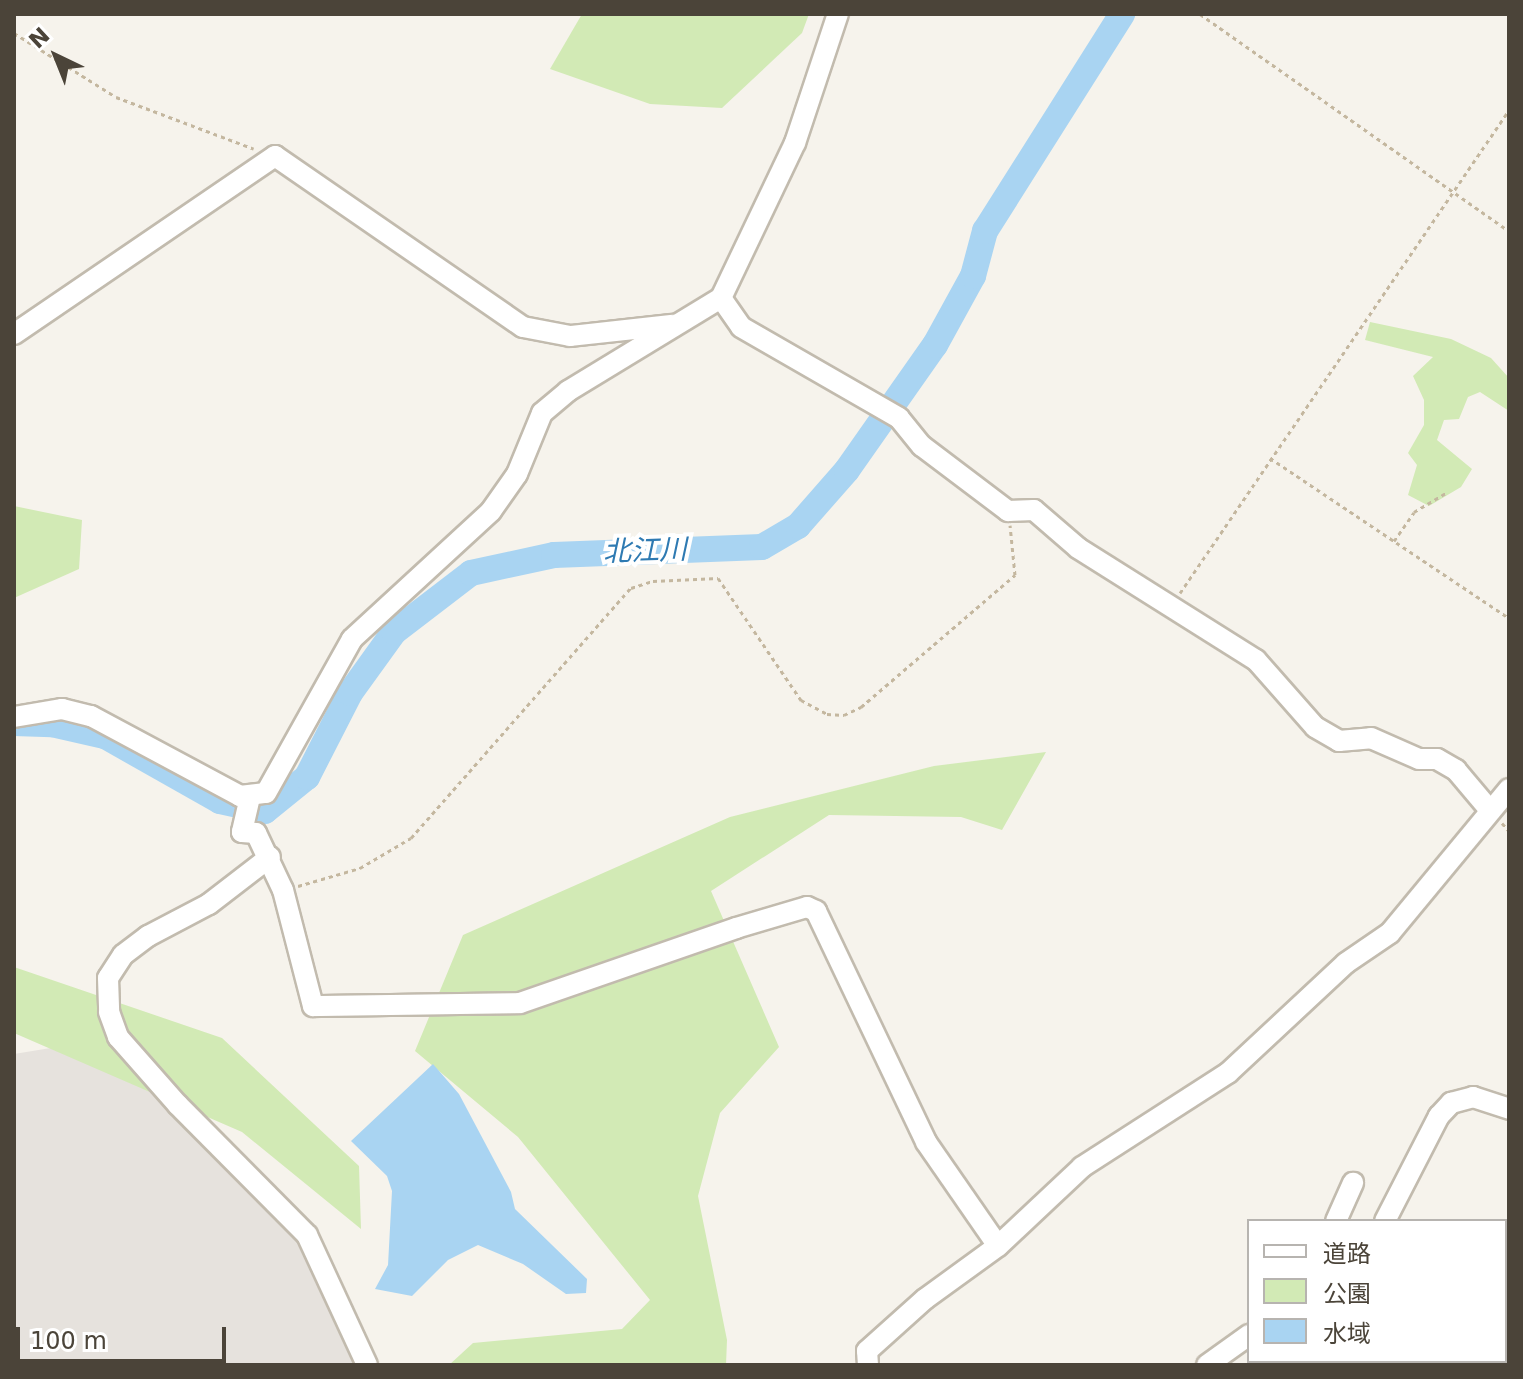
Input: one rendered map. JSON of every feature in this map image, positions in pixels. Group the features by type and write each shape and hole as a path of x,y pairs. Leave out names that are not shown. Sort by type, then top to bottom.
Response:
{"street":[{"path":"14,717 62,709 91,716 221,787 250,797 266,793 277,782 334,665 352,639 491,511 517,474 542,413 568,391 721,298 795,143 838,14"},
{"path":"14,334 275,156 523,327 570,336 676,325"},
{"path":"721,298 741,327 899,418 922,446 1008,511 1034,510 1078,548 1256,660 1315,727 1339,741 1371,738 1419,759 1437,759 1456,770 1488,808"},
{"path":"868,1365 867,1351 998,1246 1105,1148 1228,1073 1346,963 1390,933 1488,808 1509,789"},
{"path":"250,797 242,832 256,833 270,857 283,890 313,1006 520,1003 736,928 807,907 816,911 926,1142 998,1246"},
{"path":"270,857 209,904 148,936 123,955 108,978 109,1012 118,1037 178,1105 307,1235 367,1365"},
{"path":"1386,1219 1439,1116 1451,1103 1473,1097 1509,1109"},
{"path":"1337,1219 1353,1183"},
{"path":"1207,1365 1247,1336"}],"path":[{"path":"1200,14 1509,231"},
{"path":"14,33 116,97 275,156"},
{"path":"1171,606 1509,110"},
{"path":"1270,458 1509,618"},
{"path":"1394,541 1414,512 1447,492"},
{"path":"283,890 360,868 411,838 610,607 642,583 718,578 801,700 827,714 852,712 1015,575 1008,511"}],"shaded area":[{"path":"118,1037 307,1235 367,1365 14,1365 14,1054"}],"green space":[{"path":"582,14 809,14 802,33 722,108 650,104 550,69"},
{"path":"1370,322 1451,339 1491,358 1509,378 1509,411 1480,392 1468,397 1459,419 1444,420 1437,440 1472,469 1461,487 1429,506 1408,495 1417,465 1408,453 1424,425 1424,400 1413,376 1433,357 1365,340"},
{"path":"14,506 82,520 79,569 14,598"},
{"path":"1046,752 1002,830 961,817 829,815 711,891 779,1047 720,1113 698,1196 727,1340 726,1365 449,1365 473,1343 622,1329 650,1300 518,1137 415,1051 463,935 730,817 934,766"},
{"path":"14,967 222,1038 359,1166 361,1229 242,1132 14,1033"}],"water":[{"path":"433,1064 459,1094 511,1192 515,1209 587,1279 586,1293 566,1294 523,1264 478,1245 448,1260 412,1296 375,1289 388,1265 392,1191 387,1176 351,1141"}],"waterway":[{"name":"北江川","path":"14,723 52,724 105,736 220,801 265,811 307,777 350,693 394,632 471,573 554,555 762,547 798,526 847,470 935,345 973,276 985,231 1122,14"}]}
